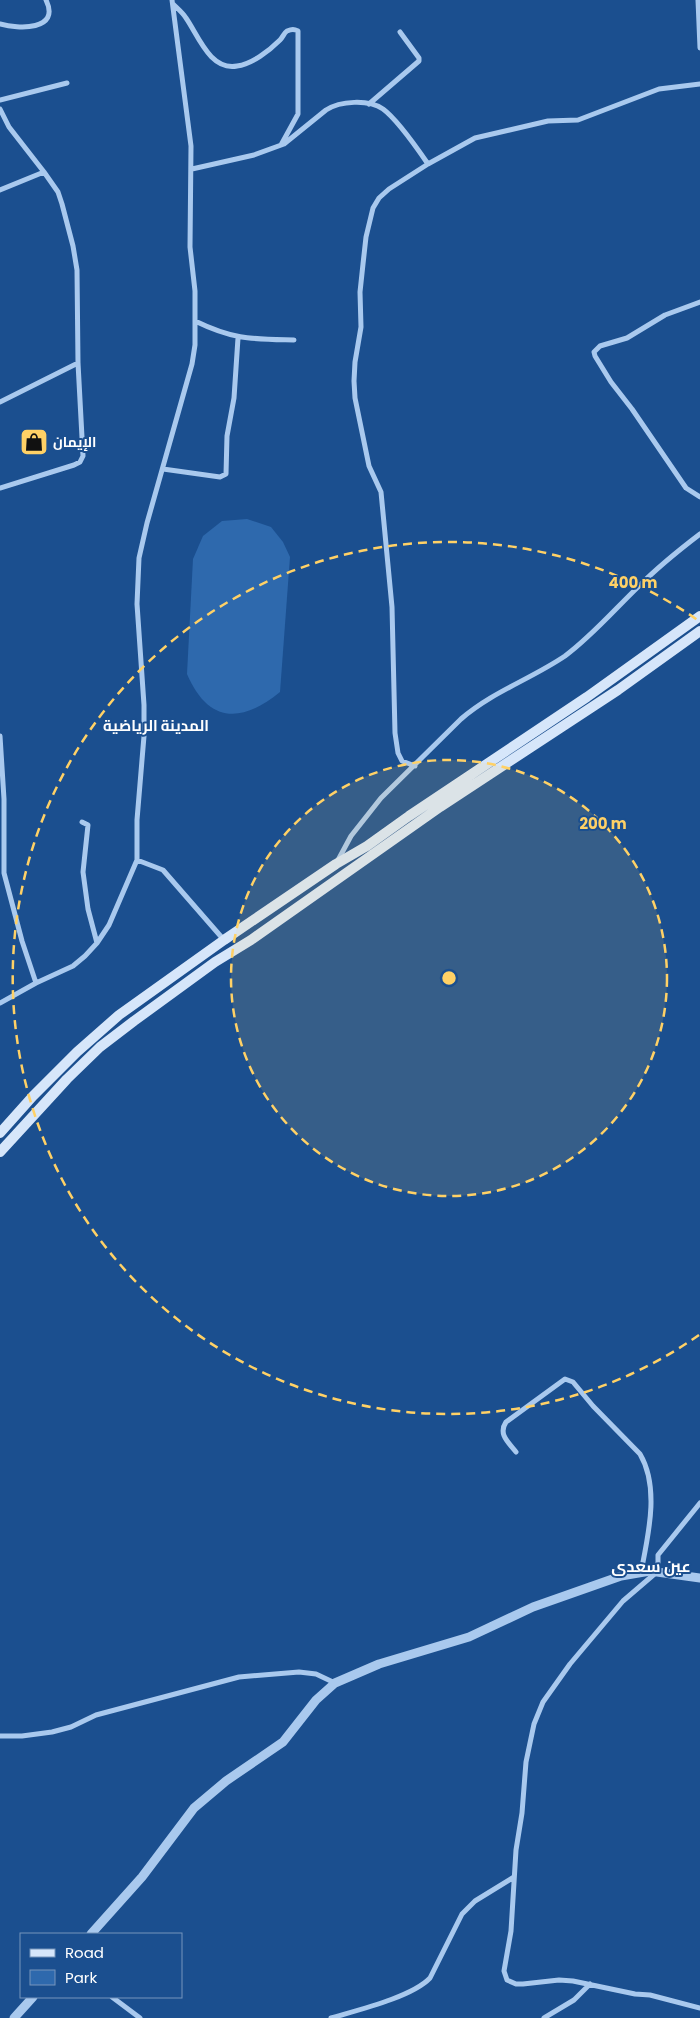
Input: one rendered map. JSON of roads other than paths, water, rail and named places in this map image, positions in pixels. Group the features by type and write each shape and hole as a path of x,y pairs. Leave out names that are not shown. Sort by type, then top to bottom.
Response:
{"main road":[{"path":"0,1134 33,1096 119,1014 336,864 368,846 409,816 587,697 700,616"},
{"path":"0,1152 67,1079 100,1047 134,1020 215,962 251,940 440,808 618,690 700,631"}],"street":[{"path":"0,24 22,28 39,25 49,14 50,8 46,0"},
{"path":"698,0 700,48"},
{"path":"172,2 186,18 213,58 227,66 244,65 267,50 285,32 291,30 298,31 298,114 281,145"},
{"path":"0,1003 36,983 73,966 97,943 115,913 137,860 144,736 137,587 140,558 147,523 192,364 195,345 195,291 190,247 192,169 189,130 172,2"},
{"path":"369,104 418,61 419,58 400,32"},
{"path":"0,100 67,83"},
{"path":"415,766 402,760 395,743 392,607 381,492 369,466 355,398 355,362 361,326 360,292 366,237 373,208 379,198 390,189 428,164 476,138 548,121 578,120 659,89 700,84"},
{"path":"192,169 254,155 281,145 332,106 346,103 369,104 384,110 415,145 428,164"},
{"path":"0,109 9,126 58,192 67,218 73,246 78,295 78,363 82,458 74,465 0,488"},
{"path":"0,190 44,172"},
{"path":"700,302 665,315 627,338 600,346 594,352 594,356 611,382 632,409 686,488 700,497"},
{"path":"195,321 216,331 238,338 294,340"},
{"path":"163,469 220,478 226,474 228,427 234,398 238,338"},
{"path":"0,402 78,363"},
{"path":"336,864 363,820 381,798 474,708 564,656 584,641 654,572 700,534"},
{"path":"0,736 4,799 2,873 36,983"},
{"path":"82,822 88,825 83,872 88,909 97,943"},
{"path":"137,860 163,870 224,940"},
{"path":"516,1452 504,1437 503,1427 506,1422 565,1379 573,1382 593,1406 640,1454 645,1463 648,1473 650,1506 646,1547 641,1572"},
{"path":"700,1503 658,1555 658,1571 608,1618 566,1669 543,1702 534,1724 529,1744 514,1877 511,1936 504,1971 507,1980 516,1984 559,1980 590,1984 635,1994 650,1995 700,2008"},
{"path":"92,1933 142,1876 194,1808 226,1781 283,1742 316,1700 335,1683 378,1664 469,1637 533,1607 621,1576 658,1571 700,1578"},
{"path":"0,1736 22,1736 52,1732 96,1716 162,1697 206,1687 229,1678 299,1672 316,1674 335,1683"},
{"path":"331,2018 390,1999 418,1988 425,1983 430,1978 462,1914 475,1901 514,1877"},
{"path":"544,2018 574,2000 590,1984"},
{"path":"14,2018 31,1998"},
{"path":"113,1998 140,2018"}],"place":[{"name":"الإيمان","path":"34,442"}],"district":[{"name":"المدينة الرياضية","path":"156,726"},
{"name":"عين سعدى","path":"651,1566"}]}
